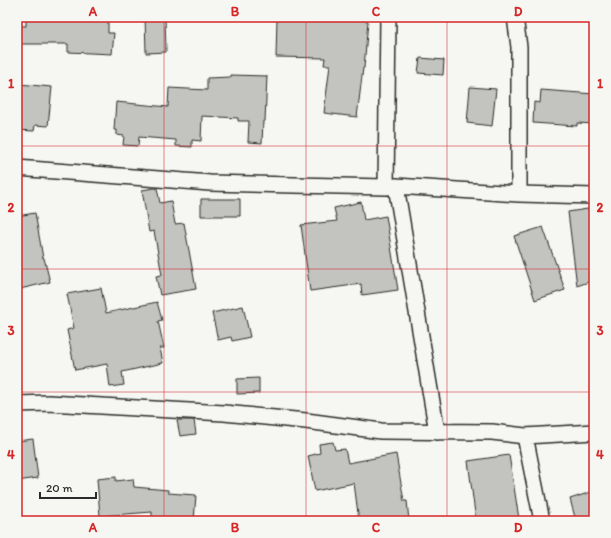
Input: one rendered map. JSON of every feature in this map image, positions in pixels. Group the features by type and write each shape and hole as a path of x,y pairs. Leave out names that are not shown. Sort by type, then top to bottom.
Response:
{"street":[{"path":"388,17 391,187 437,432"},
{"path":"515,17 519,47 519,194"},
{"path":"17,168 210,183 391,187 519,194 594,196"},
{"path":"17,404 49,404 224,413 306,421 381,431 492,432 525,436 594,432"},
{"path":"525,436 542,521"}],"building":[{"path":"26,17 108,17 108,33 114,33 112,54 68,52 68,44 18,44 18,26 26,26"},
{"path":"145,17 165,17 166,52 146,53"},
{"path":"277,17 352,17 352,19 368,21 364,68 357,117 324,113 330,65 324,65 325,58 276,57"},
{"path":"420,58 444,60 443,75 418,73"},
{"path":"231,75 267,76 265,121 263,121 262,143 248,142 249,121 238,121 238,118 202,116 201,141 192,140 192,147 176,146 176,140 139,137 138,146 123,145 124,136 117,135 117,130 114,130 116,102 168,107 169,88 207,90 207,78 231,77"},
{"path":"19,84 52,87 48,126 35,125 34,131 17,130"},
{"path":"470,87 496,89 492,126 467,123"},
{"path":"541,90 594,94 594,124 577,123 577,126 533,123 534,102 540,103"},
{"path":"157,188 160,203 171,201 175,224 184,223 196,289 160,295 156,276 162,275 154,231 149,232 142,190"},
{"path":"201,199 240,199 240,216 201,216"},
{"path":"361,202 364,220 386,216 398,290 362,295 361,284 310,291 301,225 337,221 334,208"},
{"path":"594,208 594,280 577,286 568,212"},
{"path":"35,213 43,258 50,282 20,289 17,276 17,216"},
{"path":"543,227 565,290 535,300 514,236"},
{"path":"101,288 106,313 157,302 162,320 158,321 164,348 160,348 163,363 122,372 124,385 110,387 107,364 75,370 67,330 74,328 67,294"},
{"path":"243,306 250,337 232,341 231,337 218,340 212,313"},
{"path":"259,378 259,393 237,394 237,379"},
{"path":"177,420 194,420 196,434 180,436"},
{"path":"33,439 38,478 17,481 17,441"},
{"path":"333,442 335,450 345,449 348,463 396,454 404,501 407,501 409,521 359,521 354,483 315,491 308,456 320,453 319,444"},
{"path":"509,455 519,519 506,521 476,521 468,461"},
{"path":"116,477 116,481 133,479 134,487 168,490 168,493 196,495 194,521 152,521 152,512 100,516 97,479"},
{"path":"594,491 594,521 576,521 570,499"}]}
